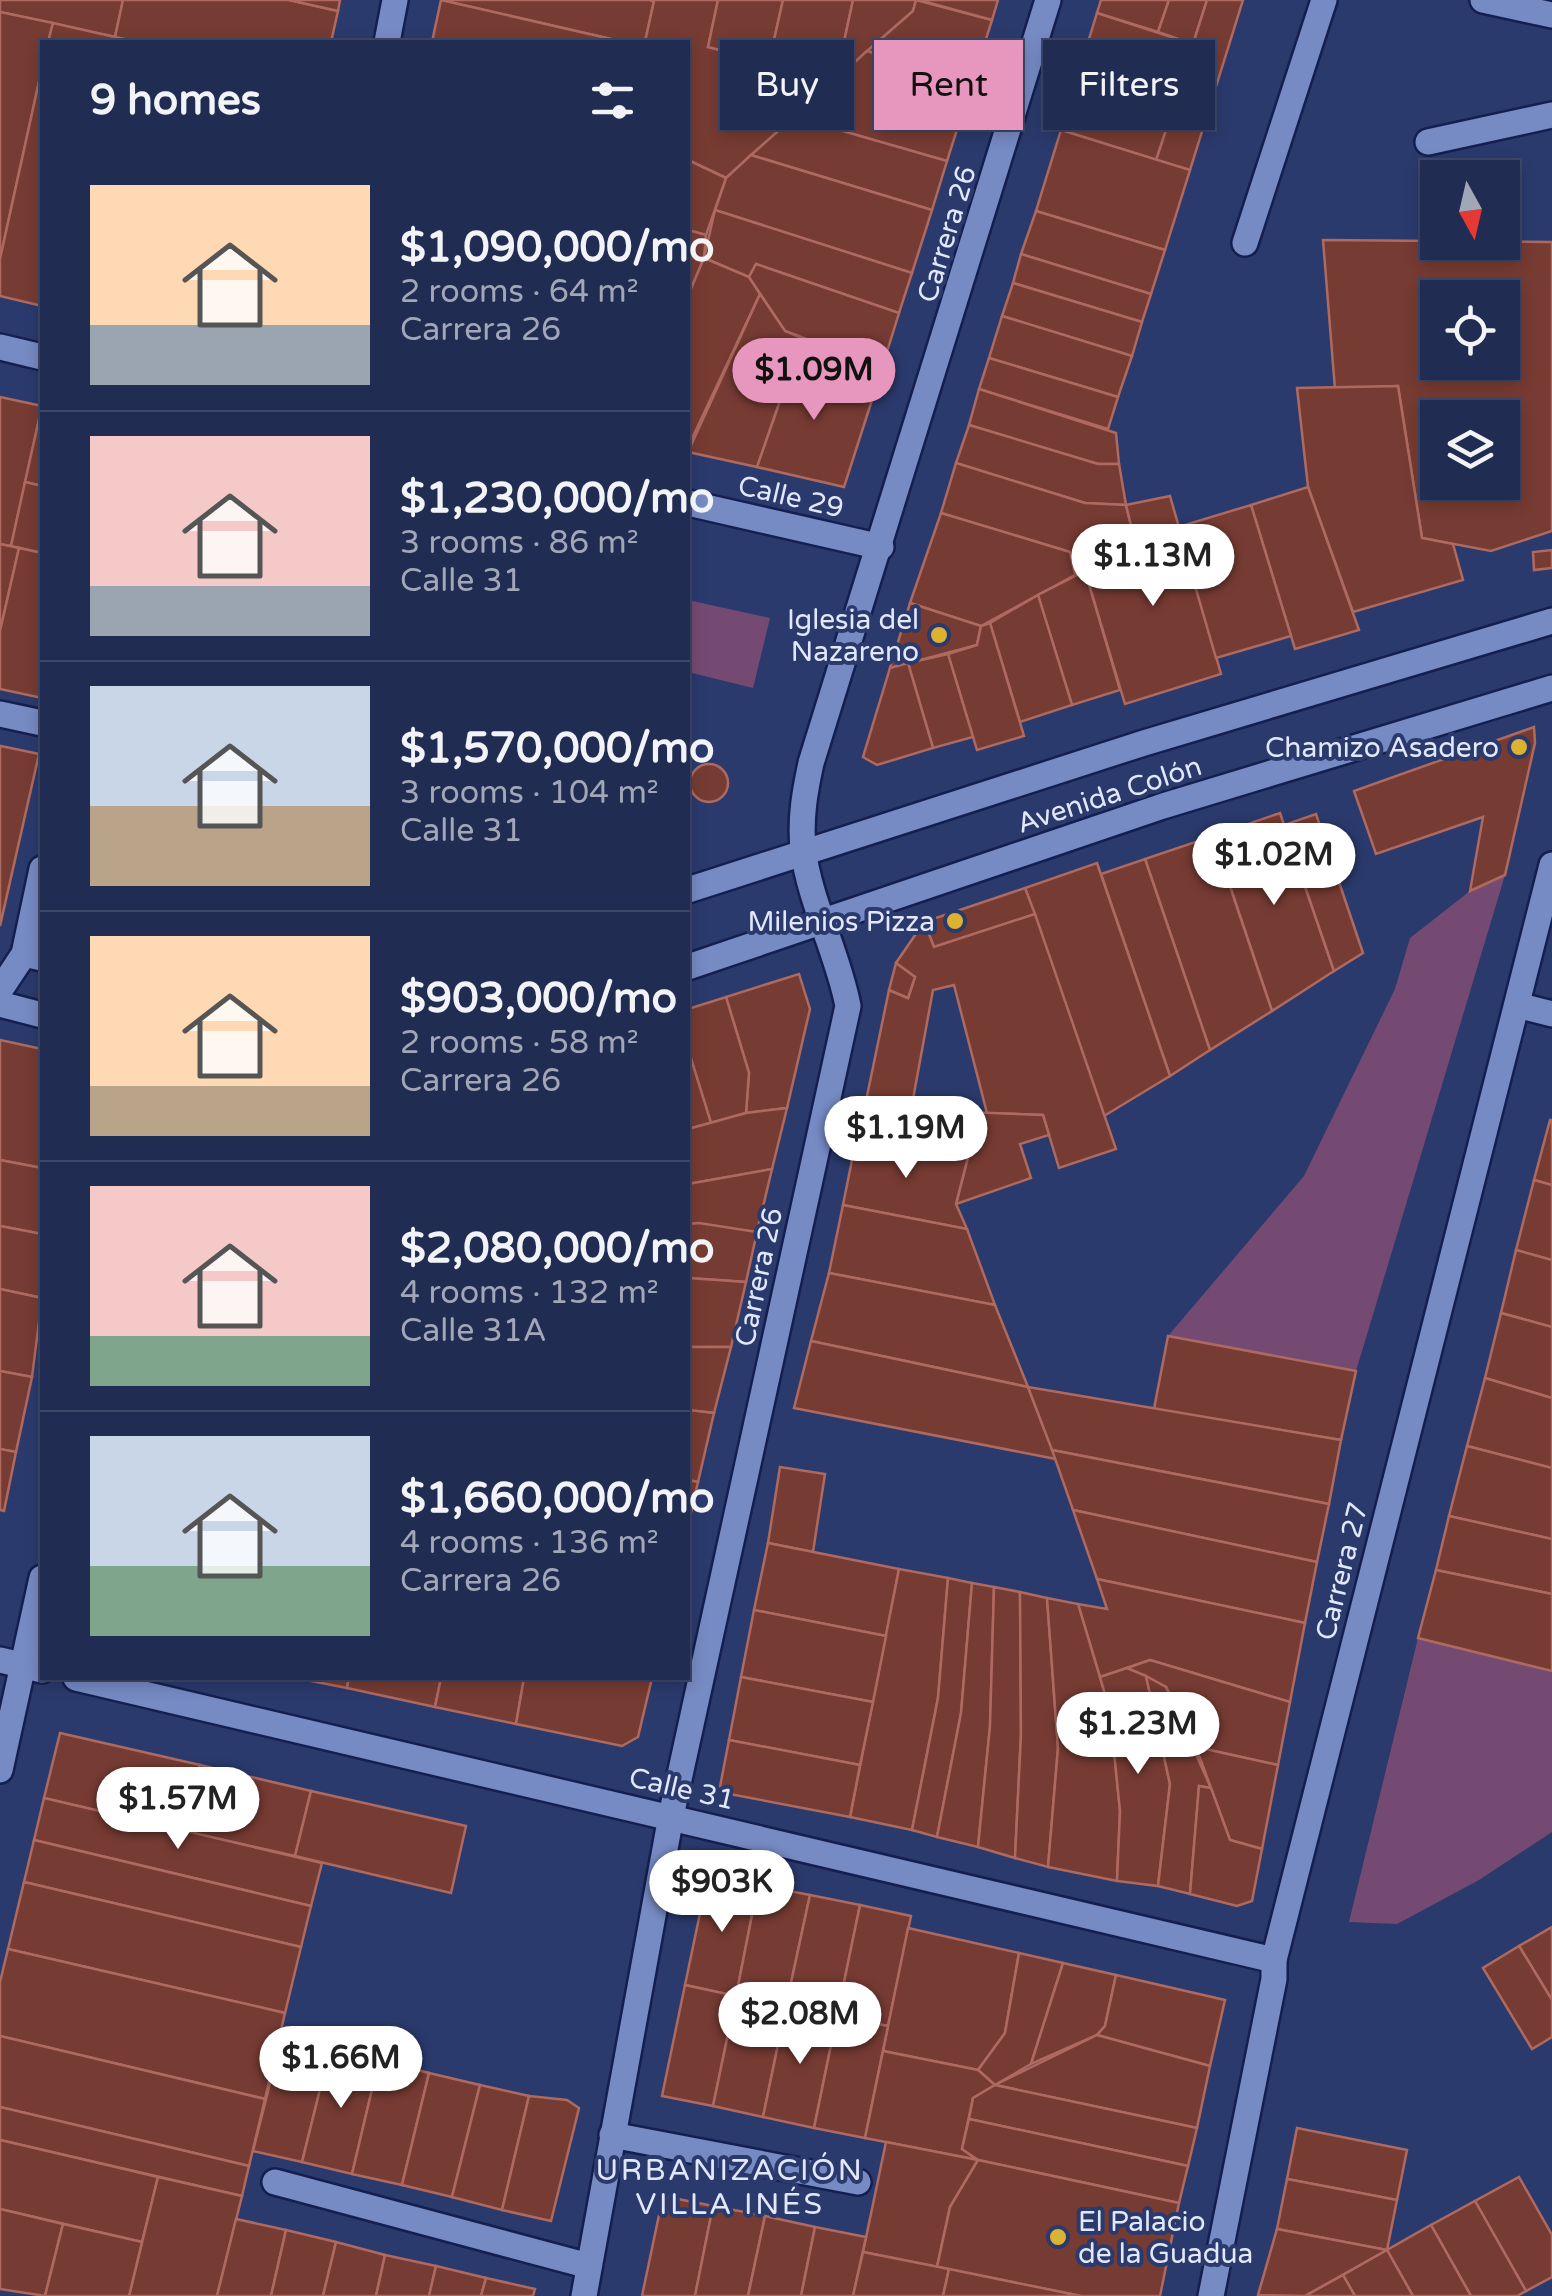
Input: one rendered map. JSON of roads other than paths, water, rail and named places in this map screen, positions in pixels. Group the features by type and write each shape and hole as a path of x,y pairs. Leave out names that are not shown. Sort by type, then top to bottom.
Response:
{"street":[{"path":"386,40 395,0"},
{"name":"Carrera 26","path":"584,2296 671,1816 848,1006 803,851 802,806 811,763 1048,0"},
{"path":"1245,243 1324,0"},
{"path":"1483,0 1552,14"},
{"path":"1428,142 1552,115"},
{"path":"0,347 40,357"},
{"name":"Calle 29","path":"690,504 881,547"},
{"name":"Avenida Colón","path":"690,889 803,851 1552,621"},
{"name":"Avenida Colón","path":"690,966 1163,806 1552,688"},
{"path":"0,714 40,723"},
{"name":"Carrera 27","path":"1211,2296 1274,1979 1274,1960 1552,865"},
{"path":"0,990 33,956 40,889"},
{"path":"0,1004 40,1014"},
{"path":"1516,1005 1552,1014"},
{"path":"0,1770 40,1587"},
{"name":"Calle 31","path":"85,1680 1274,1960"},
{"path":"612,2135 858,2182"},
{"path":"274,2182 590,2266"}],"place":[{"name":"Iglesia del Nazareno","path":"939,635"},
{"name":"Chamizo Asadero","path":"1519,747"},
{"name":"Milenios Pizza","path":"955,921"},
{"name":"El Palacio de la Guadua","path":"1058,2237"}],"district":[{"name":"URBANIZACIÓN VILLA INÉS","path":"730,2187"}]}
